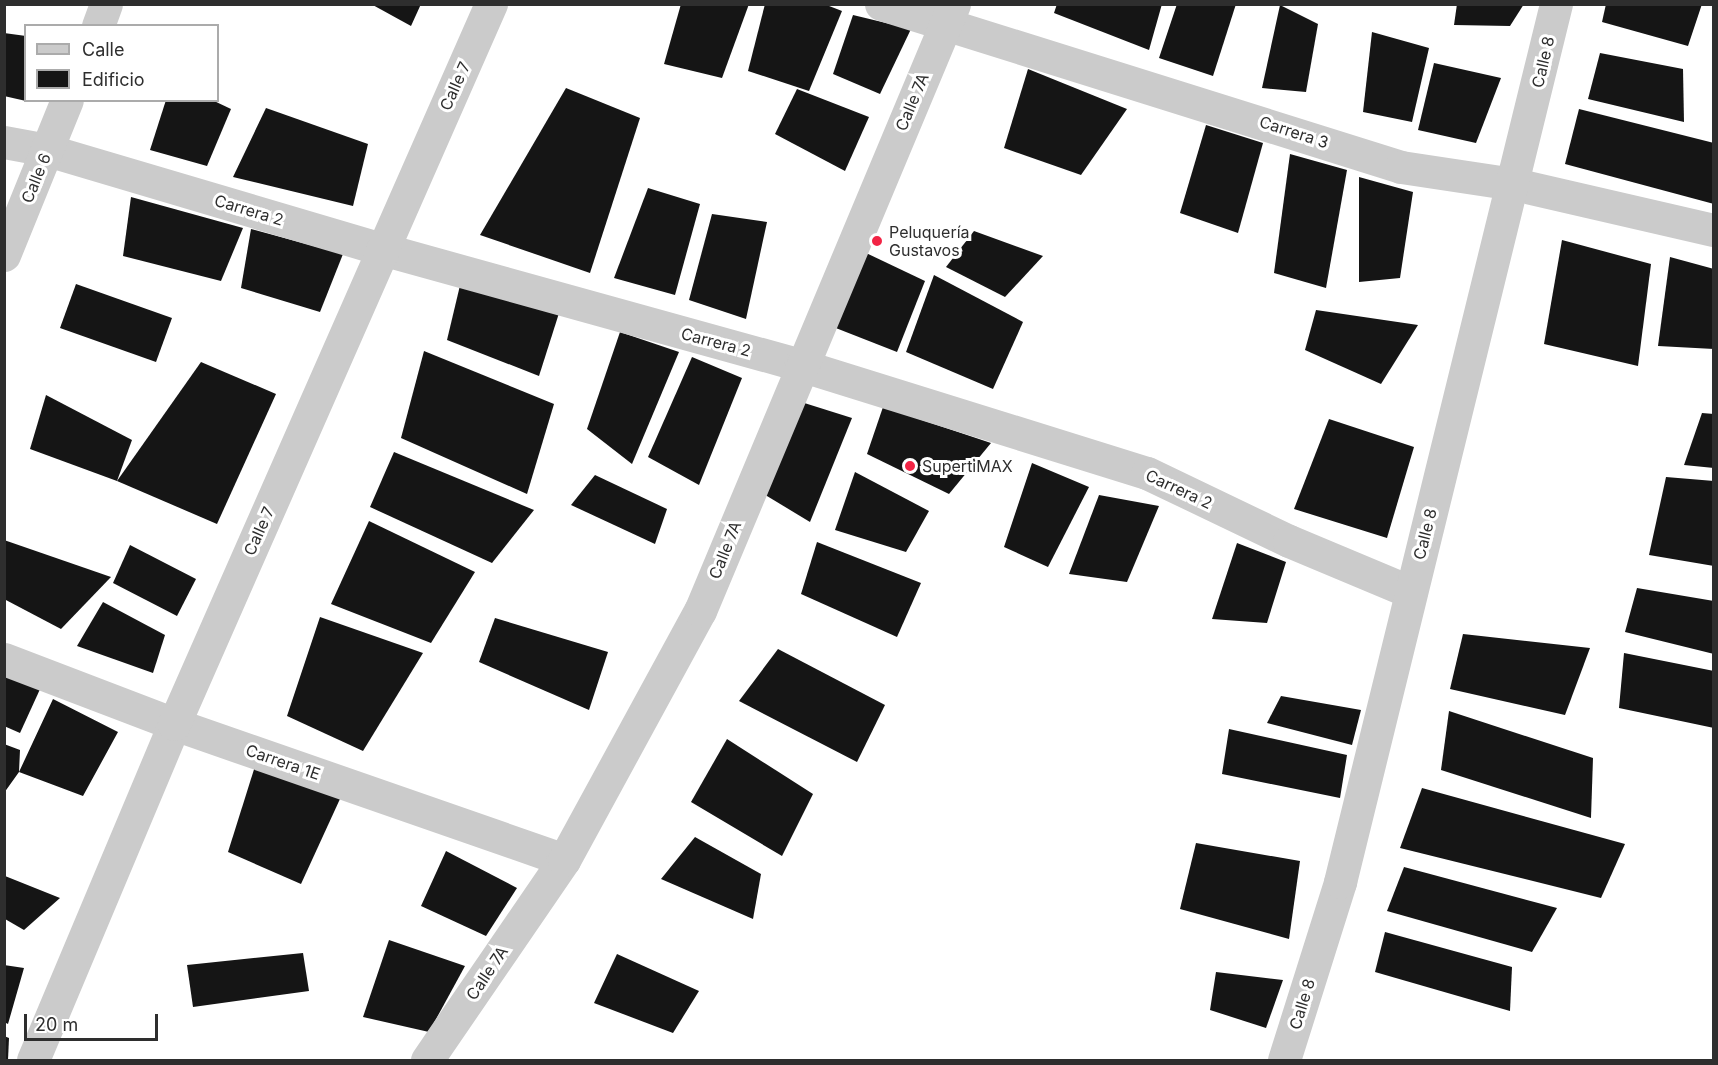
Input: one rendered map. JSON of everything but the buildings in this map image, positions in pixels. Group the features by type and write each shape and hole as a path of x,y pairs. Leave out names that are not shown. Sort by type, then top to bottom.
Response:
{"street":[{"path":"99,24 106,4"},
{"name":"Calle 7","path":"33,1060 174,724 491,4"},
{"name":"Carrera 3","path":"881,4 950,13 1401,166 1514,184 1713,230"},
{"name":"Calle 8","path":"1284,1060 1340,882 1514,184 1556,4"},
{"name":"Calle 7A","path":"427,1060 564,860 700,611 800,365 950,13"},
{"name":"Calle 6","path":"4,255 67,102"},
{"name":"Carrera 2","path":"4,142 48,150 382,249 800,365 1147,473 1289,541 1411,591"},
{"name":"Carrera 1E","path":"4,659 174,724 564,860"}],"place":[{"name":"Peluquería Gustavos","path":"877,241"},
{"name":"SupertiMAX","path":"910,466"}]}
